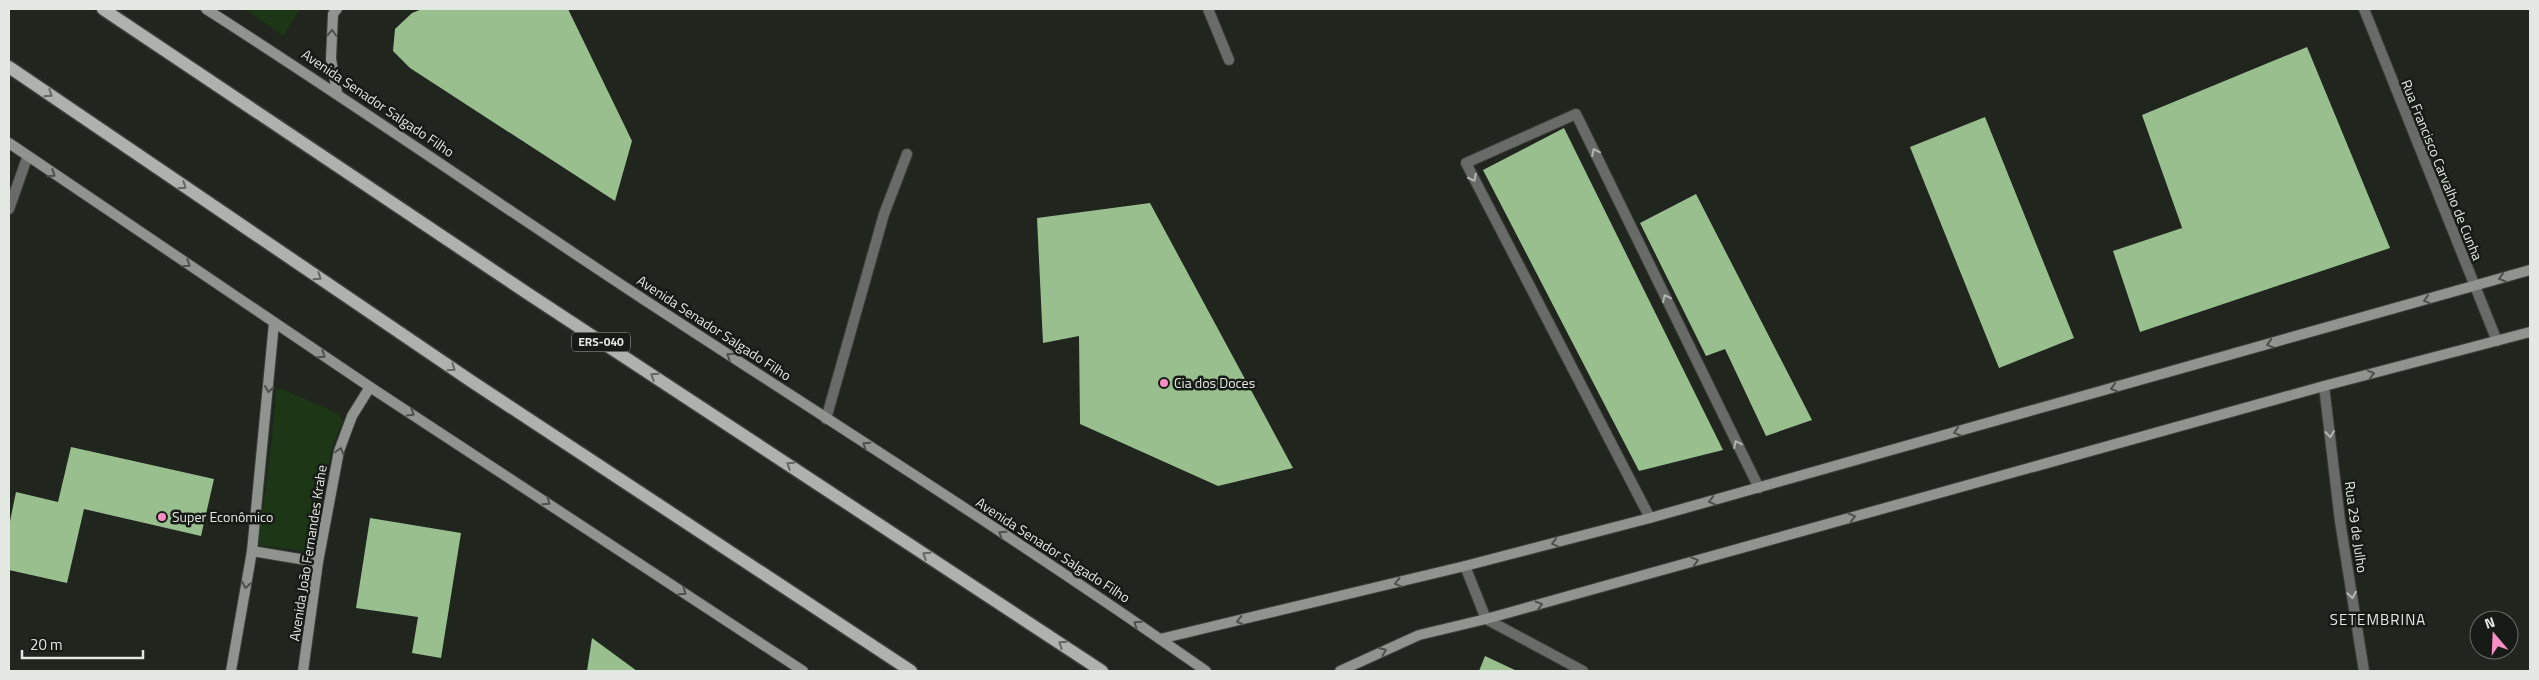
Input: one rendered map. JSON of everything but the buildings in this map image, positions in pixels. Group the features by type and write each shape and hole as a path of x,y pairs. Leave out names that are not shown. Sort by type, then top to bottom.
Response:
{"main road":[{"name":"ERS-040","path":"103,9 527,293 1102,671"},
{"name":"Avenida Senador Salgado Filho","path":"206,9 337,92 556,241 1206,671"},
{"path":"337,9 333,14 331,59 337,92"},
{"path":"9,67 471,381 911,671"},
{"path":"10,142 27,158 274,323 435,428 792,668 803,671"},
{"path":"1160,639 1465,566 1650,518 2530,270"},
{"path":"231,671 252,552 274,323"},
{"path":"1340,671 1419,635 1486,619 2324,386 2530,332"},
{"name":"Avenida João Fernandes Krahe","path":"303,671 318,562 339,451 352,416 370,387"},
{"path":"252,552 318,562"}],"street":[{"path":"1208,9 1229,60"},
{"name":"Rua Francisco Carvalho de Cunha","path":"2364,9 2497,341"},
{"path":"1650,518 1466,163 1576,114 1759,488"},
{"path":"826,419 884,214 907,154"},
{"path":"9,210 27,158"},
{"name":"Rua 29 de Julho","path":"2324,386 2340,521 2364,671"},
{"path":"1465,566 1486,619 1583,671"}],"green space":[{"path":"245,9 300,9 283,36"},
{"path":"276,389 282,389 339,414 343,422 333,443 312,552 256,545 269,466"}],"place":[{"name":"Cia dos Doces","path":"1164,383"},
{"name":"Super Econômico","path":"162,517"}],"district":[{"name":"SETEMBRINA","path":"2378,620"}]}
